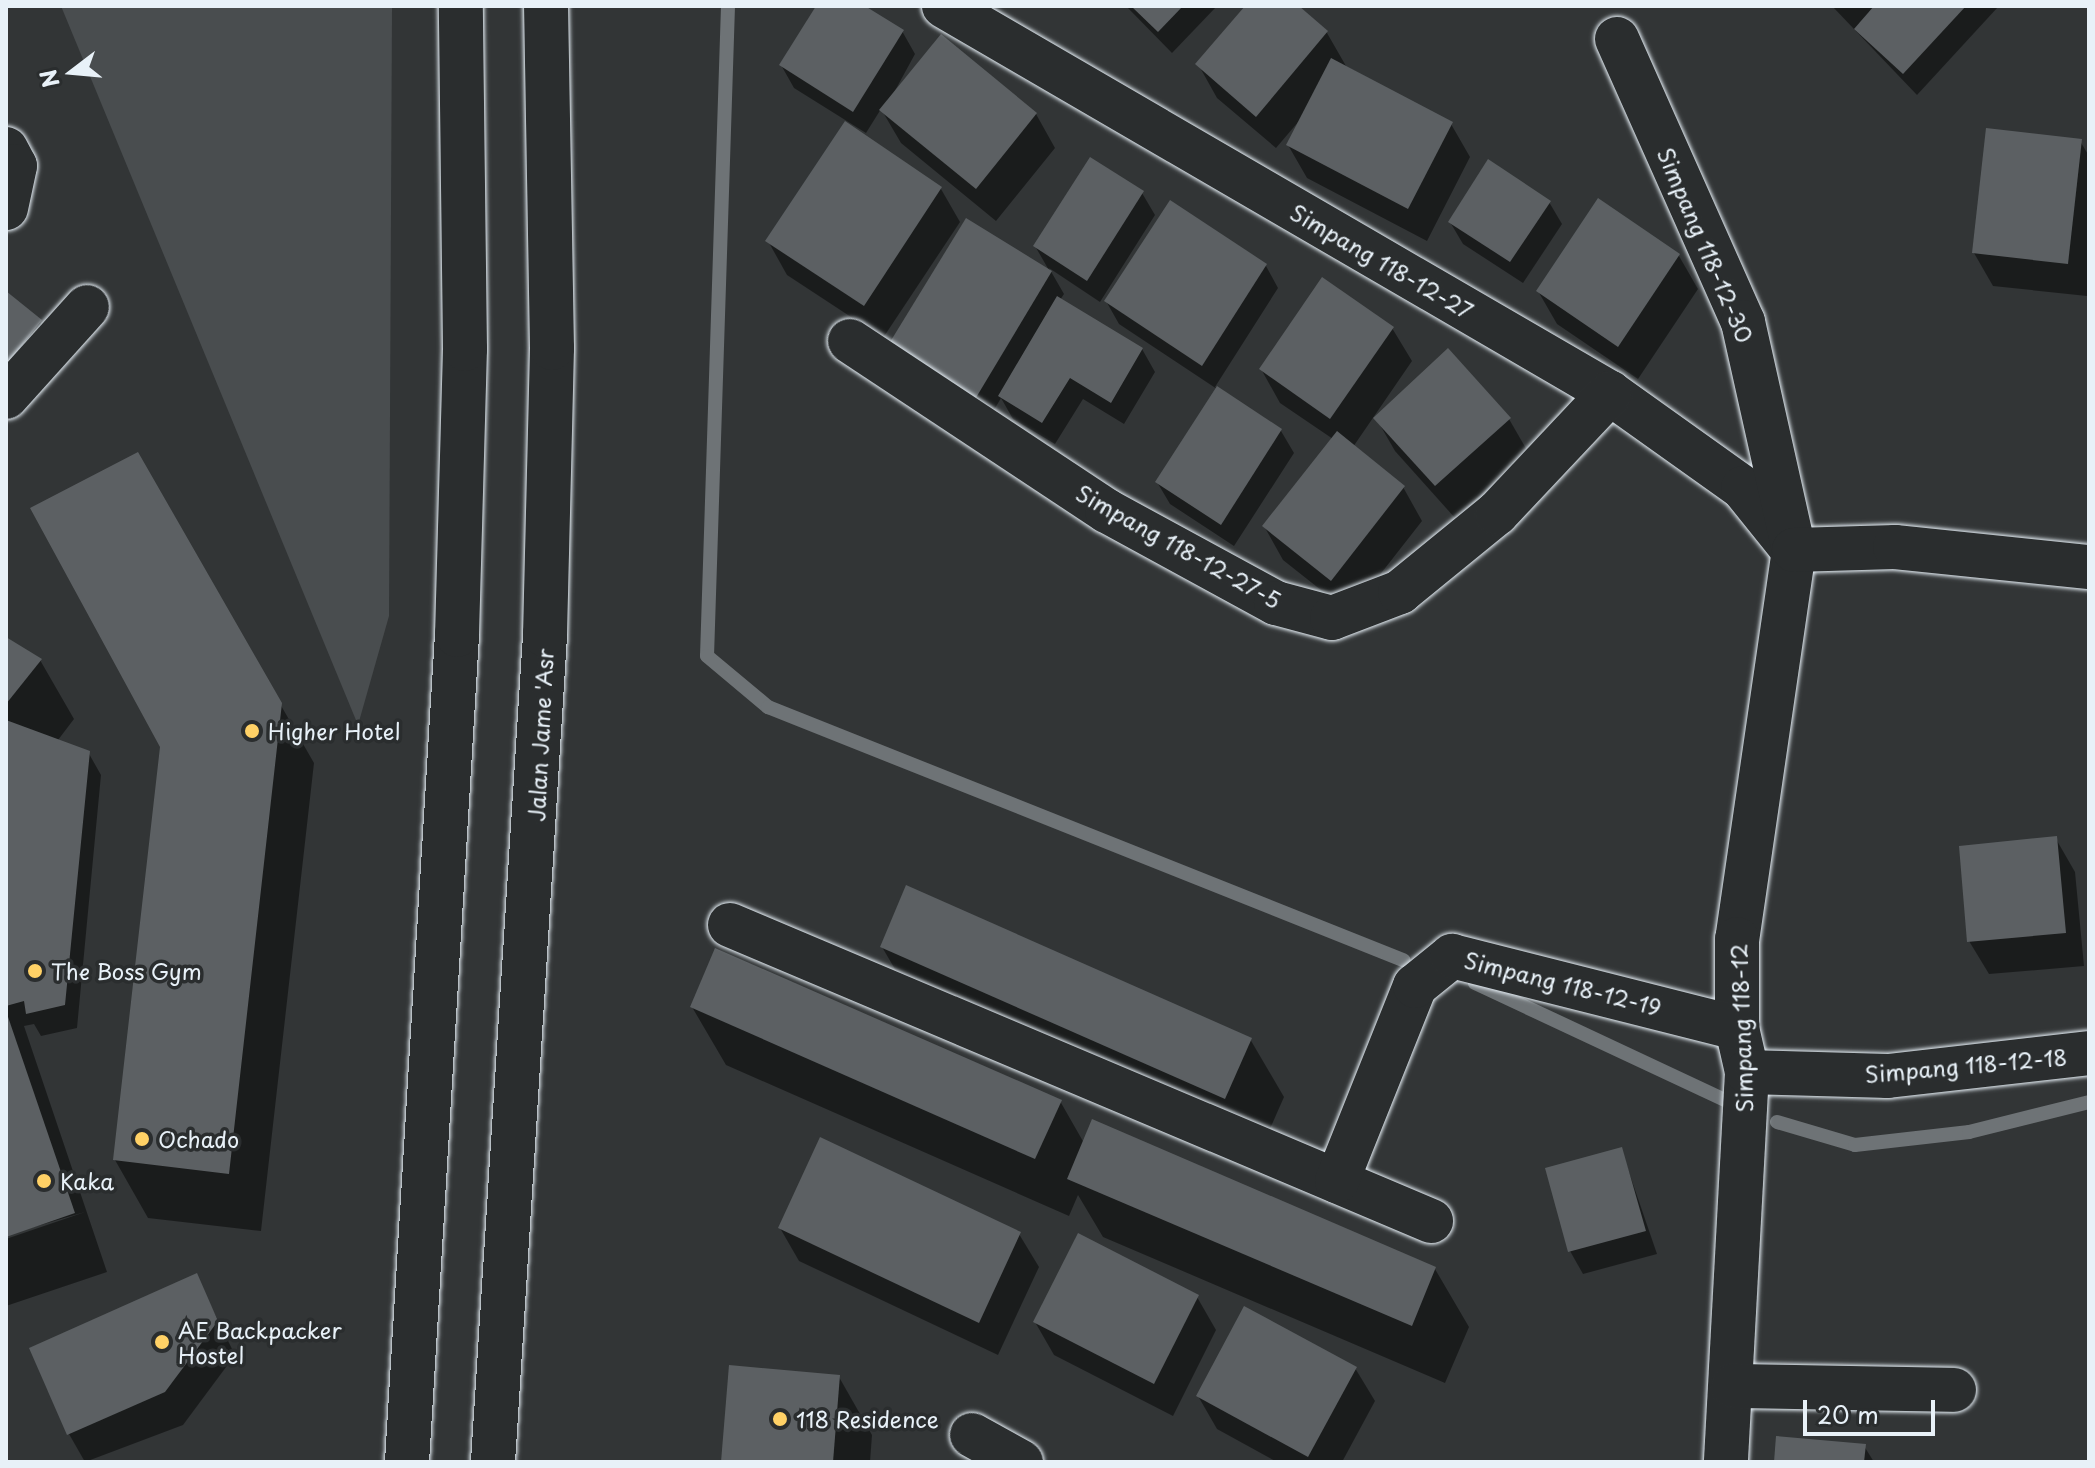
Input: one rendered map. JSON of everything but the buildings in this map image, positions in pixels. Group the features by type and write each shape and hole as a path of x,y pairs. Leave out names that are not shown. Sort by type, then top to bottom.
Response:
{"street":[{"path":"407,1462 457,635 465,349 461,6"},
{"name":"Jalan Jame 'Asr","path":"493,1462 545,635 552,348 546,6"},
{"name":"Simpang 118-12-27","path":"944,6 1610,393 1743,488 1794,550"},
{"name":"Simpang 118-12-30","path":"1617,39 1743,322 1794,550"},
{"path":"6,149 15,166 6,208"},
{"path":"6,397 87,307"},
{"name":"Simpang 118-12-27-5","path":"850,341 1107,511 1276,603 1332,618 1400,592 1497,513 1610,393"},
{"path":"1794,550 1895,547 2089,567"},
{"name":"Simpang 118-12","path":"1726,1462 1733,1386 1747,1072 1737,1028 1737,939 1794,550"},
{"path":"730,925 1431,1221"},
{"name":"Simpang 118-12-19","path":"1337,1181 1415,986 1452,956 1737,1028"},
{"name":"Simpang 118-12-18","path":"1747,1072 1888,1076 2089,1053"},
{"path":"375,1462 415,1350"},
{"path":"1733,1386 1954,1390"},
{"path":"972,1435 1021,1462"}],"shaded area":[{"path":"61,6 392,6 389,616 358,725"}],"waterway":[{"path":"728,6 707,656 768,707 1403,960"},
{"path":"1475,983 1729,1102"},
{"path":"1777,1122 1855,1145 1969,1132 2089,1102"}],"place":[{"name":"Higher Hotel","path":"252,731"},
{"name":"The Boss Gym","path":"35,971"},
{"name":"Ochado","path":"142,1139"},
{"name":"Kaka","path":"44,1181"},
{"name":"AE Backpacker Hostel","path":"162,1342"},
{"name":"118 Residence","path":"780,1419"}]}
